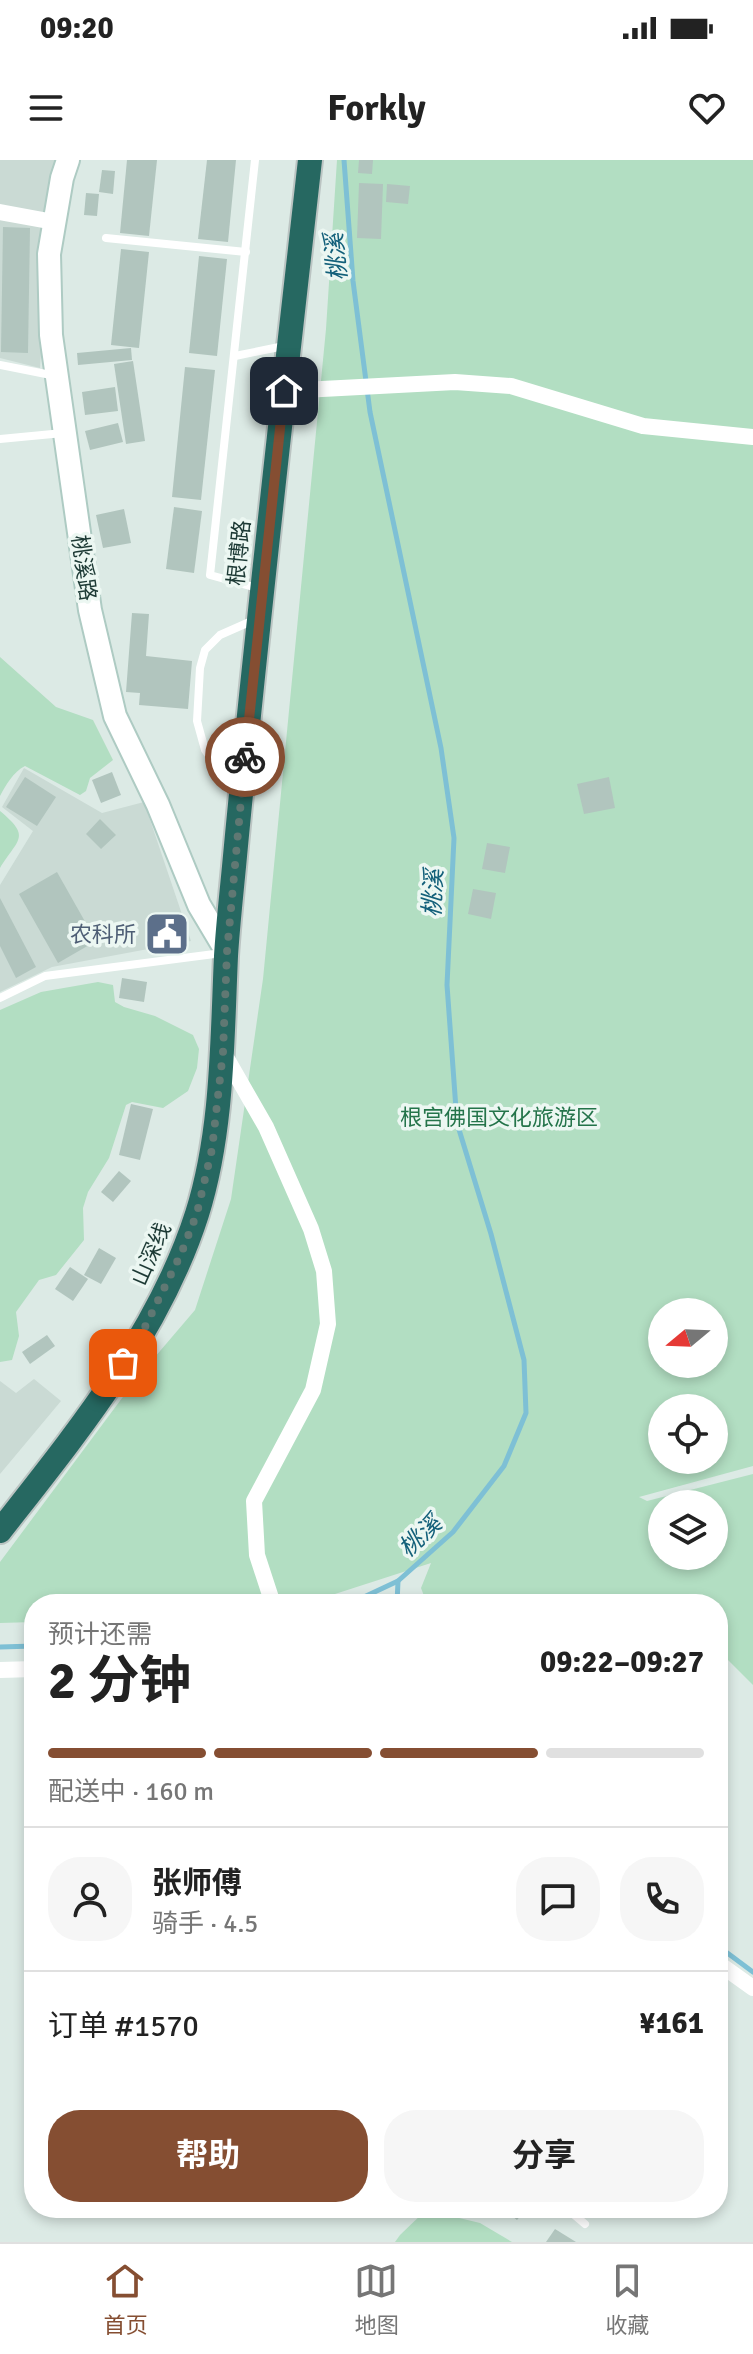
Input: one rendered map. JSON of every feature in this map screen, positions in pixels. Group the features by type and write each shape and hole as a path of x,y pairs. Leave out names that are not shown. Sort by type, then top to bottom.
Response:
{"highway":[{"name":"根博路","path":"227,952 261,589 310,160"},
{"name":"山深线","path":"0,1531 62,1452 138,1341 172,1274 197,1213 212,1149 223,1052 227,952"}],"street":[{"name":"桃溪路","path":"68,160 49,254 51,335 90,610 115,716 158,805 199,905 227,952"},
{"path":"0,212 54,222"},
{"path":"284,391 455,382 511,386 643,426 753,438"},
{"path":"223,1052 266,1127 311,1229 324,1271 328,1324 313,1390 254,1501 257,1555 270,1594"},
{"path":"0,1670 24,1669"},
{"path":"728,1970 753,1988"}],"lane":[{"path":"255,160 210,575 261,589"},
{"path":"106,238 246,252"},
{"path":"235,356 289,346"},
{"path":"0,365 57,377"},
{"path":"0,439 64,433"},
{"path":"241,799 205,750 197,721 200,668 205,650 220,635 259,618"},
{"path":"0,998 45,976 227,952"},
{"path":"578,2218 585,2224"}],"shaded area":[{"path":"0,160 59,160 53,174 40,368 0,358"},
{"path":"24,768 102,813 144,802 191,941 52,967 0,992 0,885 33,831 2,807"},
{"path":"34,1379 61,1401 0,1474 0,1381 16,1393"}],"green space":[{"name":"根宫佛国文化旅游区","path":"337,160 753,160 753,1466 728,1473 728,1394 648,1394 648,1474 724,1474 665,1490 648,1490 648,1495 639,1497 648,1501 648,1570 728,1570 728,1490 690,1490 753,1474 753,1685 728,1660 728,1594 423,1594 421,1588 431,1563 335,1594 24,1594 24,1622 0,1623 0,1562 137,1378 195,1310 231,1199 263,979 326,329"},
{"path":"0,657 56,707 93,720 113,760 90,778 86,791 80,795 25,766 13,775 0,796"},
{"path":"0,811 16,827 19,838 0,868"},
{"path":"98,982 113,985 115,1002 155,1016 193,1035 199,1049 197,1068 188,1091 163,1108 132,1102 126,1105 109,1158 88,1192 83,1208 84,1240 56,1275 39,1280 16,1312 19,1336 12,1360 0,1362 0,1010 41,992"},
{"path":"418,2218 459,2218 480,2223 512,2242 395,2242"}],"building":[{"path":"127,160 157,160 149,236 120,233"},
{"path":"207,160 236,160 228,242 198,239"},
{"path":"359,160 373,160 372,174 358,173"},
{"path":"102,170 115,171 113,194 99,192"},
{"path":"359,183 383,184 381,239 357,238"},
{"path":"387,184 410,186 408,204 386,202"},
{"path":"86,193 99,194 97,216 84,215"},
{"path":"3,227 30,228 28,353 1,352"},
{"path":"121,249 149,252 139,348 111,345"},
{"path":"199,256 227,259 217,356 189,353"},
{"path":"131,348 132,360 78,365 77,353"},
{"path":"133,361 145,441 126,444 114,364"},
{"path":"185,367 215,370 201,500 172,497"},
{"path":"115,387 118,411 85,415 82,392"},
{"path":"118,423 123,442 90,450 85,431"},
{"path":"174,507 202,511 194,573 166,569"},
{"path":"124,509 131,543 103,548 96,515"},
{"path":"132,613 149,614 146,656 192,661 188,709 139,705 140,693 126,692"},
{"path":"112,772 121,795 101,803 92,780"},
{"path":"25,777 56,797 37,826 6,807"},
{"path":"609,777 615,808 584,814 577,784"},
{"path":"100,819 116,835 101,849 86,834"},
{"path":"487,843 510,847 505,873 482,869"},
{"path":"57,872 96,941 58,963 19,894"},
{"path":"473,889 496,893 491,919 468,914"},
{"path":"0,898 36,967 16,978 0,946"},
{"path":"122,978 147,982 144,1002 119,998"},
{"path":"131,1104 153,1109 140,1160 119,1155"},
{"path":"119,1171 131,1181 113,1202 101,1192"},
{"path":"99,1248 116,1258 101,1284 84,1275"},
{"path":"70,1267 88,1279 73,1301 55,1289"},
{"path":"47,1335 55,1346 30,1364 22,1352"},
{"path":"555,2229 576,2242 546,2242"}],"waterway":[{"name":"桃溪","path":"344,160 353,281 370,412 441,748 454,838 447,985 457,1123 491,1234 524,1360 526,1413 504,1466 453,1532 398,1581 370,1594"},
{"path":"397,1594 398,1581"},
{"path":"0,1647 24,1646"},
{"path":"728,1953 753,1972"}],"way so far":[{"path":"123,1363 138,1341 181,1254 197,1213 212,1149 223,1052 227,952 245,757"}],"place":[{"name":"农科所","path":"167,934"}],"route":[{"path":"245,757 284,391"}]}
